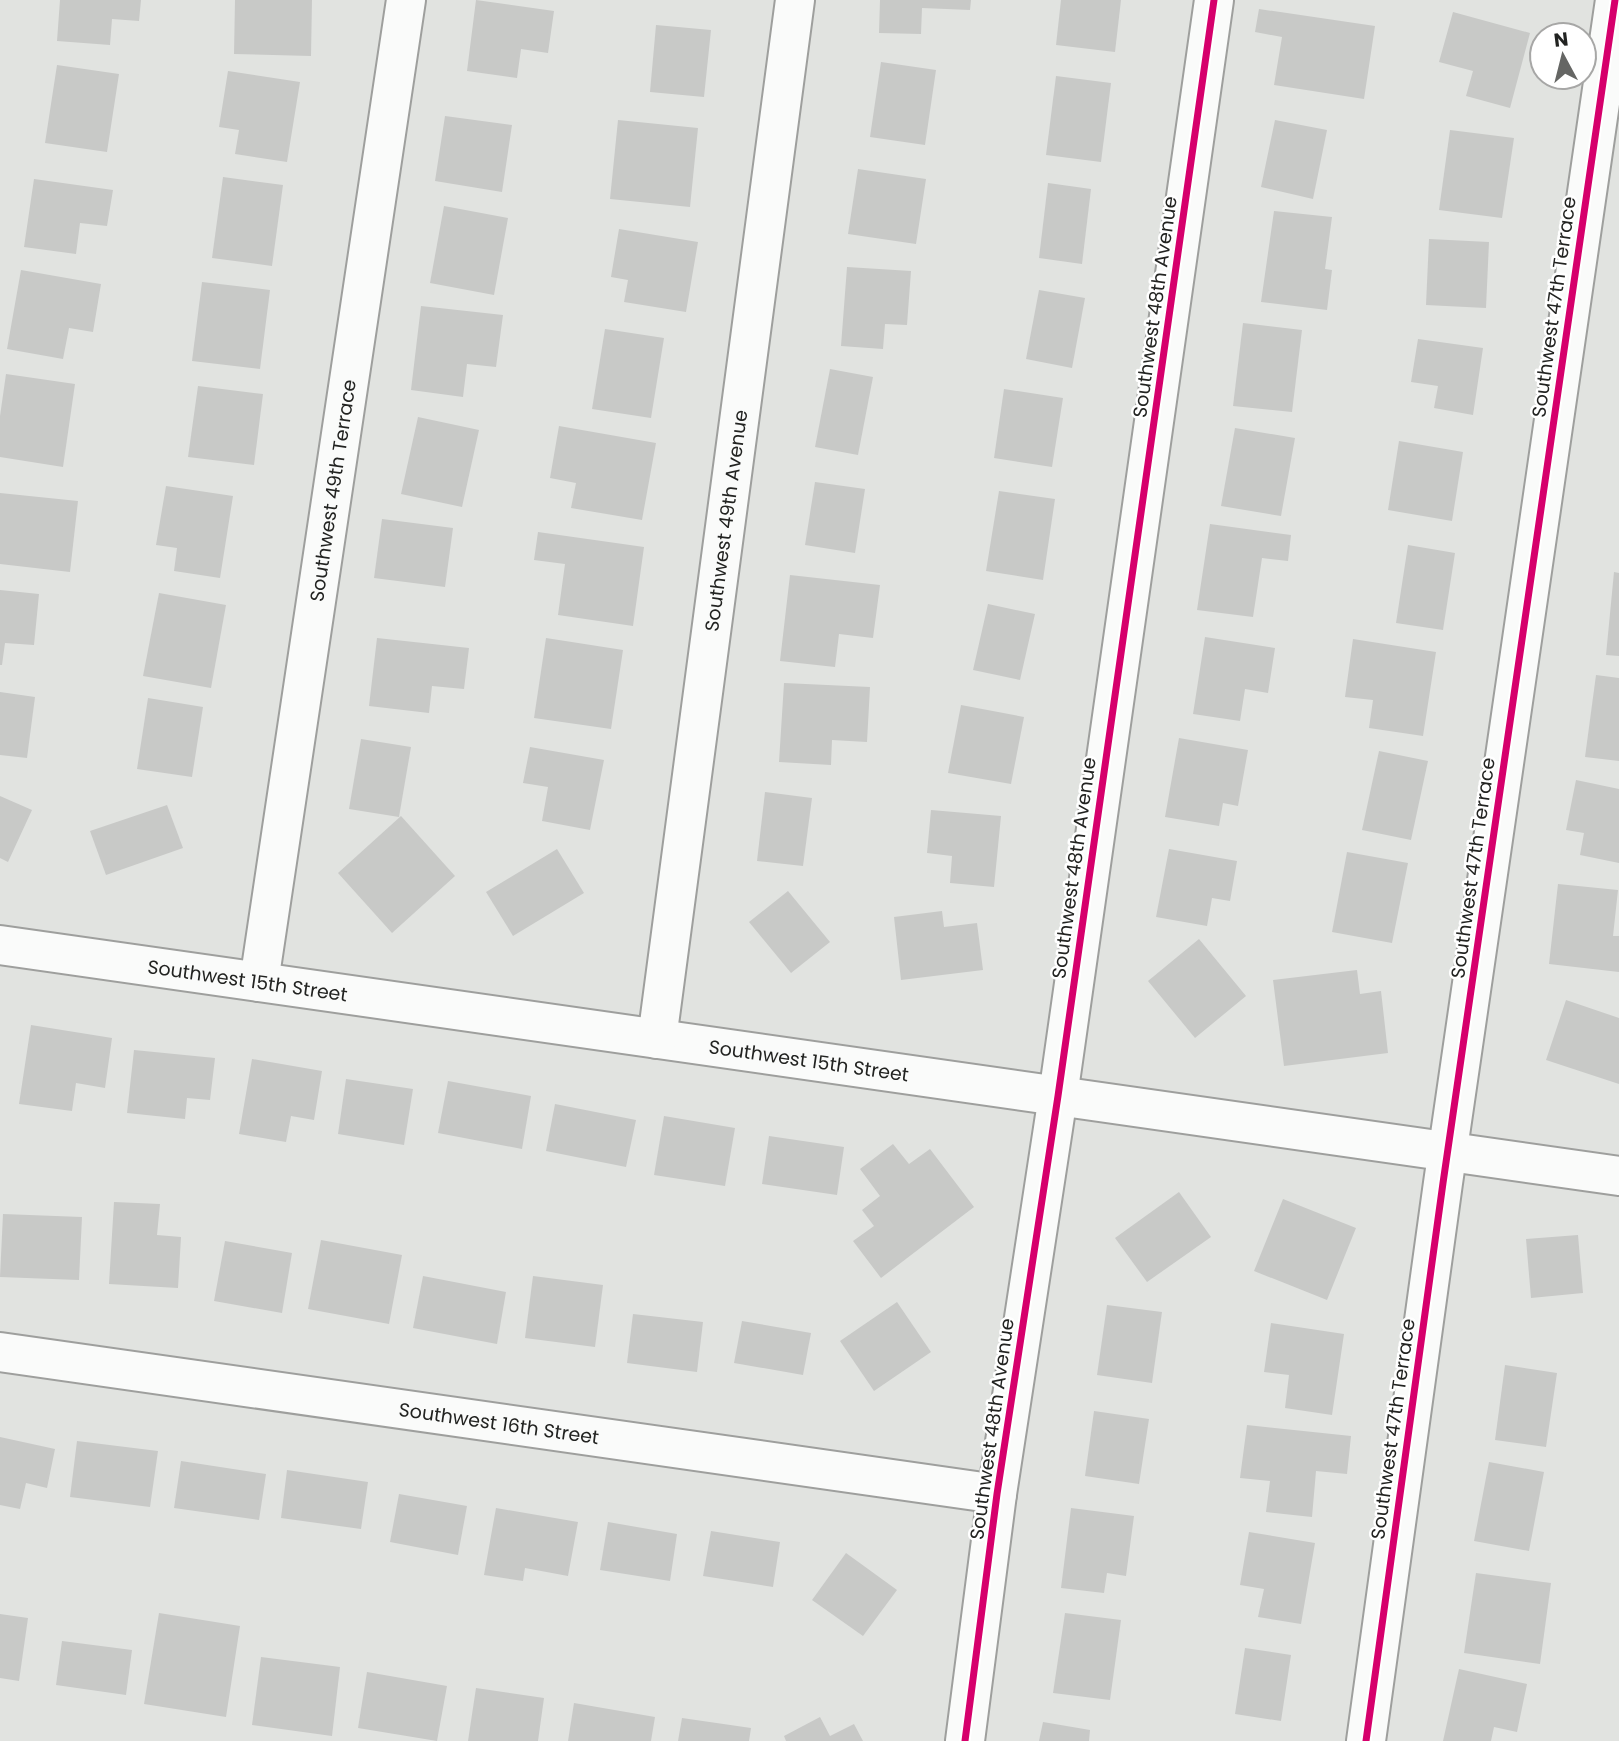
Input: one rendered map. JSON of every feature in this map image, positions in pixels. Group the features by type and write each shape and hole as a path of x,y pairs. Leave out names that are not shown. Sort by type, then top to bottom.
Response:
{"street":[{"name":"Southwest 49th Terrace","path":"259,982 406,0"},
{"name":"Southwest 49th Avenue","path":"657,1039 795,0"},
{"name":"Southwest 48th Avenue","path":"965,1741 997,1494 1058,1096 1214,0"},
{"name":"Southwest 47th Terrace","path":"1366,1741 1447,1151 1615,0"},
{"name":"Southwest 15th Street","path":"0,945 1619,1176"},
{"name":"Southwest 16th Street","path":"0,1352 997,1494"}],"building":[{"path":"60,0 141,0 139,21 112,19 110,45 57,41"},
{"path":"235,0 312,0 311,56 234,54"},
{"path":"476,0 554,11 548,53 521,49 517,78 467,71"},
{"path":"880,0 971,0 970,10 922,8 921,34 879,33"},
{"path":"1061,0 1121,0 1115,52 1056,45"},
{"path":"1259,9 1375,26 1364,99 1274,85 1282,37 1255,32"},
{"path":"1453,12 1528,32 1510,108 1466,96 1473,71 1439,62"},
{"path":"656,25 711,30 704,97 650,92"},
{"path":"881,62 936,70 925,145 870,137"},
{"path":"57,65 119,74 107,152 45,143"},
{"path":"228,71 300,82 287,162 235,154 239,130 219,127"},
{"path":"1056,76 1111,83 1101,162 1046,155"},
{"path":"445,116 512,125 502,192 435,181"},
{"path":"618,120 698,128 690,207 610,199"},
{"path":"1275,120 1327,130 1313,199 1261,187"},
{"path":"1450,130 1514,138 1502,218 1439,210"},
{"path":"858,169 926,179 916,244 848,234"},
{"path":"223,177 283,185 272,266 212,258"},
{"path":"34,179 113,190 107,226 80,223 76,254 24,247"},
{"path":"1048,183 1091,189 1082,264 1039,258"},
{"path":"444,206 508,218 494,295 430,283"},
{"path":"1274,211 1332,217 1325,269 1332,270 1327,310 1261,302"},
{"path":"619,229 698,242 686,312 624,302 628,280 611,277"},
{"path":"1429,239 1489,242 1486,308 1426,305"},
{"path":"847,267 911,271 907,325 885,324 883,349 841,346"},
{"path":"21,270 101,284 93,332 69,328 63,359 7,349"},
{"path":"202,282 270,290 260,369 192,361"},
{"path":"1039,290 1085,298 1072,368 1026,359"},
{"path":"421,306 503,315 496,367 467,364 463,397 411,390"},
{"path":"1243,323 1302,330 1292,412 1233,406"},
{"path":"605,329 664,338 651,418 592,409"},
{"path":"1418,339 1483,348 1473,415 1434,408 1438,386 1411,382"},
{"path":"830,369 873,377 858,455 815,447"},
{"path":"6,374 75,384 63,467 0,457 0,416"},
{"path":"198,386 263,394 254,465 188,457"},
{"path":"1004,389 1063,398 1052,467 994,458"},
{"path":"418,417 479,430 462,507 401,494"},
{"path":"559,426 656,443 642,520 571,508 576,483 550,478"},
{"path":"1235,428 1295,438 1281,516 1221,506"},
{"path":"1399,441 1463,452 1452,521 1388,510"},
{"path":"815,482 865,489 855,553 805,545"},
{"path":"166,486 233,496 220,578 174,571 177,548 156,545"},
{"path":"999,491 1055,499 1043,580 986,571"},
{"path":"0,493 78,501 70,572 0,564"},
{"path":"382,519 453,528 445,587 374,578"},
{"path":"1210,524 1291,535 1288,561 1262,558 1253,617 1197,610"},
{"path":"538,532 644,547 633,626 558,615 565,564 534,560"},
{"path":"1408,545 1455,553 1443,630 1396,623"},
{"path":"1614,572 1619,573 1619,656 1606,655"},
{"path":"790,575 880,585 873,638 839,634 835,667 780,661"},
{"path":"0,590 39,594 34,645 5,643 2,665 0,665"},
{"path":"159,593 226,605 211,688 143,676"},
{"path":"988,604 1035,614 1020,680 973,670"},
{"path":"1205,637 1275,648 1268,693 1245,689 1240,721 1193,714"},
{"path":"377,638 469,648 464,689 432,686 429,713 369,706"},
{"path":"546,638 623,650 611,729 534,718"},
{"path":"1353,639 1436,652 1423,736 1369,728 1373,700 1345,697"},
{"path":"1596,675 1619,678 1619,761 1585,757"},
{"path":"784,683 870,687 867,742 832,740 831,765 779,762"},
{"path":"0,692 35,697 27,758 0,755"},
{"path":"148,698 203,707 192,777 137,769"},
{"path":"961,705 1024,717 1011,784 948,773"},
{"path":"1179,738 1248,750 1238,806 1223,803 1219,826 1165,817"},
{"path":"361,739 411,747 399,817 349,809"},
{"path":"530,747 604,760 590,830 542,821 548,787 523,783"},
{"path":"1379,751 1428,761 1411,840 1362,830"},
{"path":"1576,780 1619,789 1619,863 1580,855 1584,833 1566,830"},
{"path":"765,792 812,798 803,866 757,861"},
{"path":"0,796 32,810 8,862 0,858"},
{"path":"167,805 183,848 106,875 90,831"},
{"path":"931,810 1001,816 994,887 950,883 952,856 927,853"},
{"path":"401,816 455,876 392,933 338,873"},
{"path":"557,849 584,893 513,936 486,892"},
{"path":"1169,849 1237,861 1230,901 1212,898 1207,926 1156,917"},
{"path":"1347,852 1408,863 1392,943 1332,932"},
{"path":"1558,884 1618,890 1613,936 1619,936 1619,972 1549,964"},
{"path":"788,891 830,942 791,973 749,922"},
{"path":"942,911 944,927 977,923 983,970 901,980 894,917"},
{"path":"1199,939 1246,996 1195,1038 1148,981"},
{"path":"1357,970 1360,994 1381,991 1388,1053 1284,1066 1273,980"},
{"path":"1566,1000 1619,1018 1619,1084 1546,1060"},
{"path":"31,1025 112,1038 105,1088 76,1083 72,1111 19,1104"},
{"path":"134,1050 215,1058 210,1100 187,1098 185,1119 127,1113"},
{"path":"252,1059 322,1071 314,1120 291,1116 286,1142 239,1134"},
{"path":"346,1079 413,1089 404,1145 338,1134"},
{"path":"448,1081 531,1096 522,1149 438,1133"},
{"path":"555,1104 636,1120 626,1167 546,1151"},
{"path":"664,1116 735,1128 725,1186 654,1175"},
{"path":"769,1136 844,1147 837,1195 762,1184"},
{"path":"893,1144 909,1164 930,1149 974,1207 881,1278 853,1241 874,1226 862,1210 880,1196 860,1169"},
{"path":"1179,1192 1211,1237 1147,1282 1115,1238"},
{"path":"1283,1199 1356,1228 1327,1300 1254,1271"},
{"path":"114,1202 160,1204 157,1235 181,1237 178,1288 109,1284"},
{"path":"3,1214 82,1217 79,1280 0,1277"},
{"path":"1578,1235 1583,1293 1531,1298 1526,1239"},
{"path":"321,1240 402,1255 389,1324 308,1309"},
{"path":"225,1241 292,1253 282,1313 214,1301"},
{"path":"423,1276 506,1292 497,1344 413,1328"},
{"path":"533,1276 603,1285 595,1347 525,1338"},
{"path":"897,1302 931,1352 874,1391 840,1341"},
{"path":"1107,1305 1162,1312 1152,1383 1097,1375"},
{"path":"633,1314 703,1322 697,1372 627,1363"},
{"path":"742,1321 811,1333 803,1375 734,1363"},
{"path":"1271,1323 1344,1334 1332,1415 1285,1408 1289,1375 1264,1372"},
{"path":"1505,1365 1557,1373 1546,1447 1495,1440"},
{"path":"1094,1411 1149,1419 1139,1484 1085,1476"},
{"path":"1247,1425 1351,1436 1347,1474 1316,1471 1312,1517 1266,1512 1270,1481 1240,1478"},
{"path":"0,1437 55,1449 47,1488 26,1483 20,1509 0,1505"},
{"path":"77,1441 158,1451 150,1507 70,1497"},
{"path":"181,1461 266,1474 259,1520 174,1508"},
{"path":"1489,1462 1544,1472 1529,1551 1474,1541"},
{"path":"287,1470 368,1482 361,1529 281,1518"},
{"path":"399,1494 467,1506 458,1555 390,1542"},
{"path":"496,1508 578,1522 568,1576 525,1568 523,1581 484,1575"},
{"path":"1071,1508 1134,1516 1126,1576 1107,1573 1104,1593 1061,1588"},
{"path":"608,1522 677,1534 670,1581 600,1570"},
{"path":"711,1531 780,1542 773,1587 703,1576"},
{"path":"1249,1532 1315,1543 1301,1624 1258,1617 1264,1589 1240,1585"},
{"path":"846,1553 897,1590 863,1636 812,1600"},
{"path":"1476,1573 1551,1583 1540,1664 1464,1653"},
{"path":"159,1613 240,1626 226,1717 144,1704"},
{"path":"1065,1613 1121,1620 1110,1700 1053,1693"},
{"path":"0,1614 28,1618 19,1681 0,1678"},
{"path":"62,1641 132,1650 126,1695 56,1685"},
{"path":"1245,1648 1291,1655 1281,1721 1235,1714"},
{"path":"261,1657 340,1667 332,1736 252,1725"},
{"path":"1459,1669 1527,1684 1517,1732 1494,1727 1491,1741 1443,1741"},
{"path":"367,1672 447,1686 437,1741 358,1728"},
{"path":"476,1688 544,1698 538,1741 468,1741"},
{"path":"574,1703 655,1717 651,1741 568,1741"},
{"path":"820,1717 830,1736 854,1724 863,1741 786,1741 784,1736"},
{"path":"682,1718 751,1728 749,1741 678,1741"},
{"path":"1043,1722 1090,1730 1089,1741 1039,1741"}],"cycle path":[{"path":"965,1741 997,1494 1058,1096 1214,0"},
{"path":"1366,1741 1443,1183 1615,0"}]}
